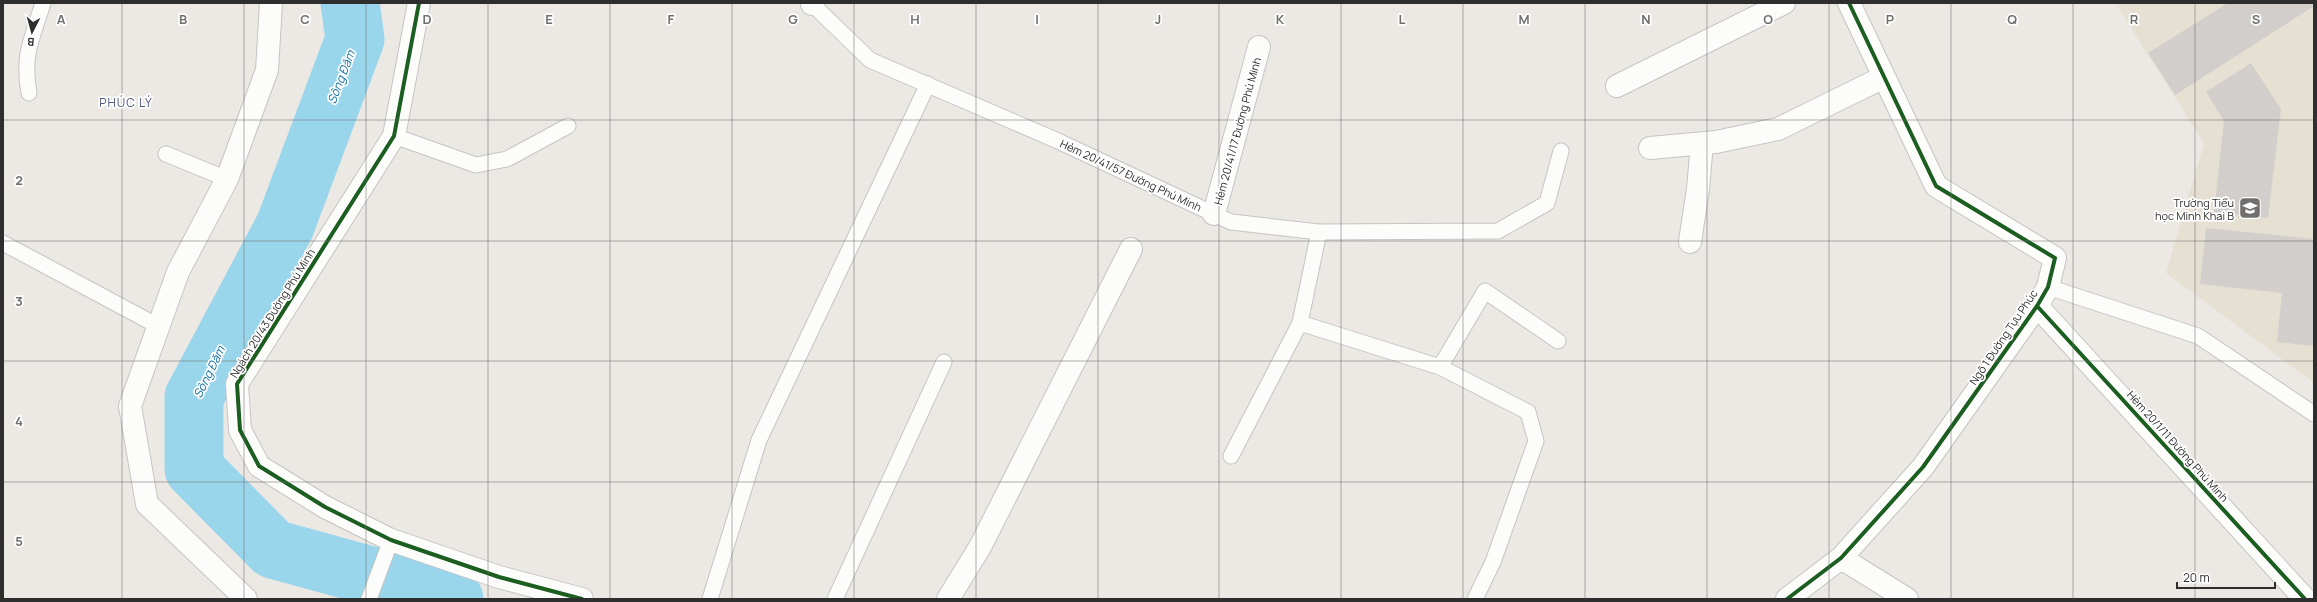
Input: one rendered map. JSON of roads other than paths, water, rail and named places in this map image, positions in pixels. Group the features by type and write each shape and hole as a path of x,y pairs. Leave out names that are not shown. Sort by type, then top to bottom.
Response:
{"street":[{"path":"246,599 147,504 130,406 178,272 227,179 267,70 271,3"},
{"name":"Ngách 20/43 Đường Phú Minh","path":"419,3 394,136 237,384 240,430 259,466 325,507 391,540 498,577 582,599"},
{"path":"1617,86 1784,3"},
{"name":"Ngõ 1 Đường Tựu Phúc","path":"1788,599 1841,558 1923,466 2038,306 2048,286 2055,258 1936,186 1849,3"},
{"name":"Hẻm 20/41/17 Đường Phú Minh","path":"1214,214 1259,47"},
{"path":"1650,148 1702,143 1778,129 1884,77"},
{"path":"1690,242 1698,189 1702,143"},
{"path":"948,599 980,547 1131,249"},
{"name":"Hẻm 20/1/11 Đường Phú Minh","path":"2038,306 2305,599"},
{"path":"1841,558 1907,599"}],"lane":[{"path":"29,94 26,76 26,56 43,3"},
{"name":"Hẻm 20/41/57 Đường Phú Minh","path":"812,3 870,60 1058,141 1231,222 1319,232 1498,231 1547,203 1561,151"},
{"path":"710,599 759,440 928,84"},
{"path":"394,136 476,165 507,159 568,126"},
{"path":"166,154 227,179"},
{"path":"1231,456 1300,323 1319,232"},
{"path":"3,243 158,326"},
{"path":"2048,286 2198,336 2314,414"},
{"path":"1440,367 1485,291 1558,341"},
{"path":"1300,323 1440,367 1528,412 1536,441 1493,562 1475,599"},
{"path":"835,599 944,362"},
{"path":"369,599 381,561 391,540"}],"waterway":[{"name":"Sông Đăm","path":"350,3 355,39 285,226 194,397 194,469 273,549 454,599"}],"place":[{"name":"Trường Tiểu học Minh Khai B","path":"2250,208"}],"district":[{"name":"PHÚC LÝ","path":"126,102"}]}
